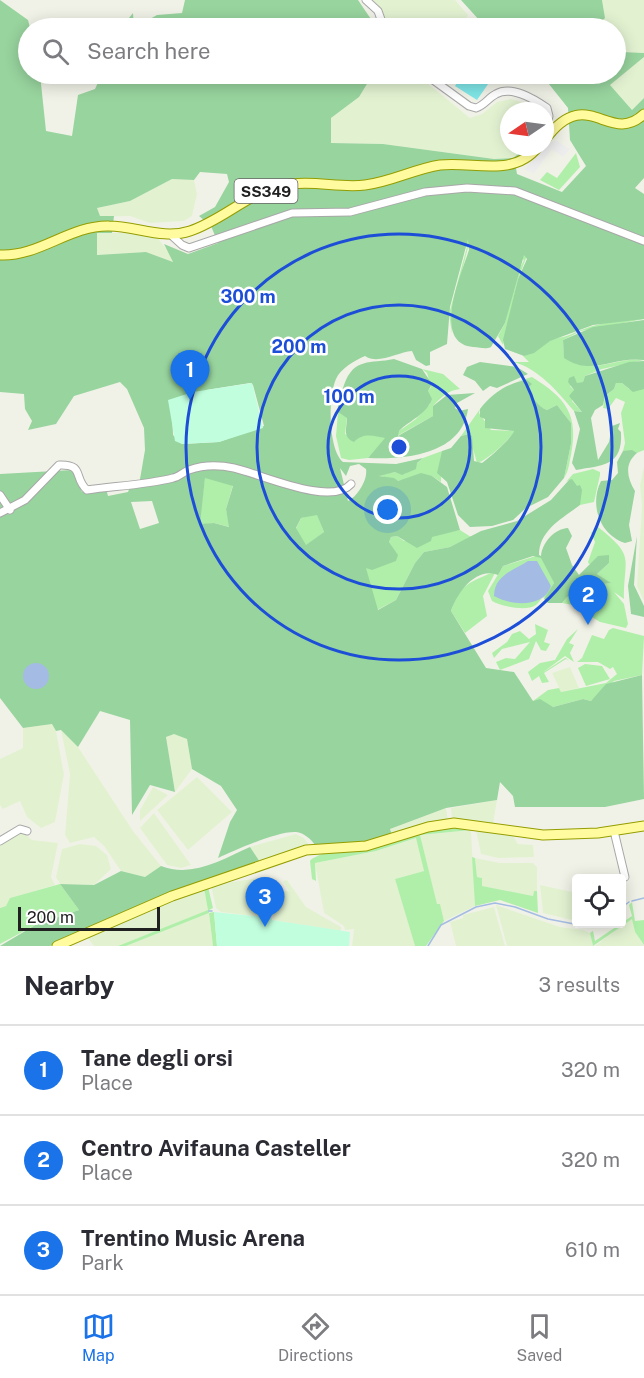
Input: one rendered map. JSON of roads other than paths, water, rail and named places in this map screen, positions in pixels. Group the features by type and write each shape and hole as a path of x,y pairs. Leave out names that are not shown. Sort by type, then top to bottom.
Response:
{"main road":[{"path":"554,127 570,115 594,115 619,124 636,122 644,114"},
{"name":"SS349","path":"0,255 19,254 37,249 88,228 109,226 171,235 199,228 278,186 300,183 363,185 440,165 508,166 529,156"},
{"path":"57,946 172,896 306,850 366,846 428,827 454,823 543,835 614,831 644,826"}],"street":[{"path":"366,0 378,11 380,18"},
{"path":"439,84 469,106 483,106 496,94 505,92 537,102"},
{"path":"171,235 189,248 292,213 350,212 425,192 467,188 502,189 591,218 644,241"},
{"path":"0,513 26,500 59,465 70,465 76,469 82,486 87,490 176,477 190,469 208,466 235,468 303,489 334,493 345,491 351,484"},
{"path":"0,495 10,510"},
{"path":"0,841 21,829 27,831"},
{"path":"614,831 624,874"}],"waterway":[{"path":"632,901 644,898"},
{"path":"428,946 441,925 476,907 495,903 572,924"}],"place":[{"name":"Tane degli orsi","path":"190,400"},
{"name":"Centro Avifauna Casteller","path":"588,625"},
{"name":"Trentino Music Arena","path":"265,927"}]}
